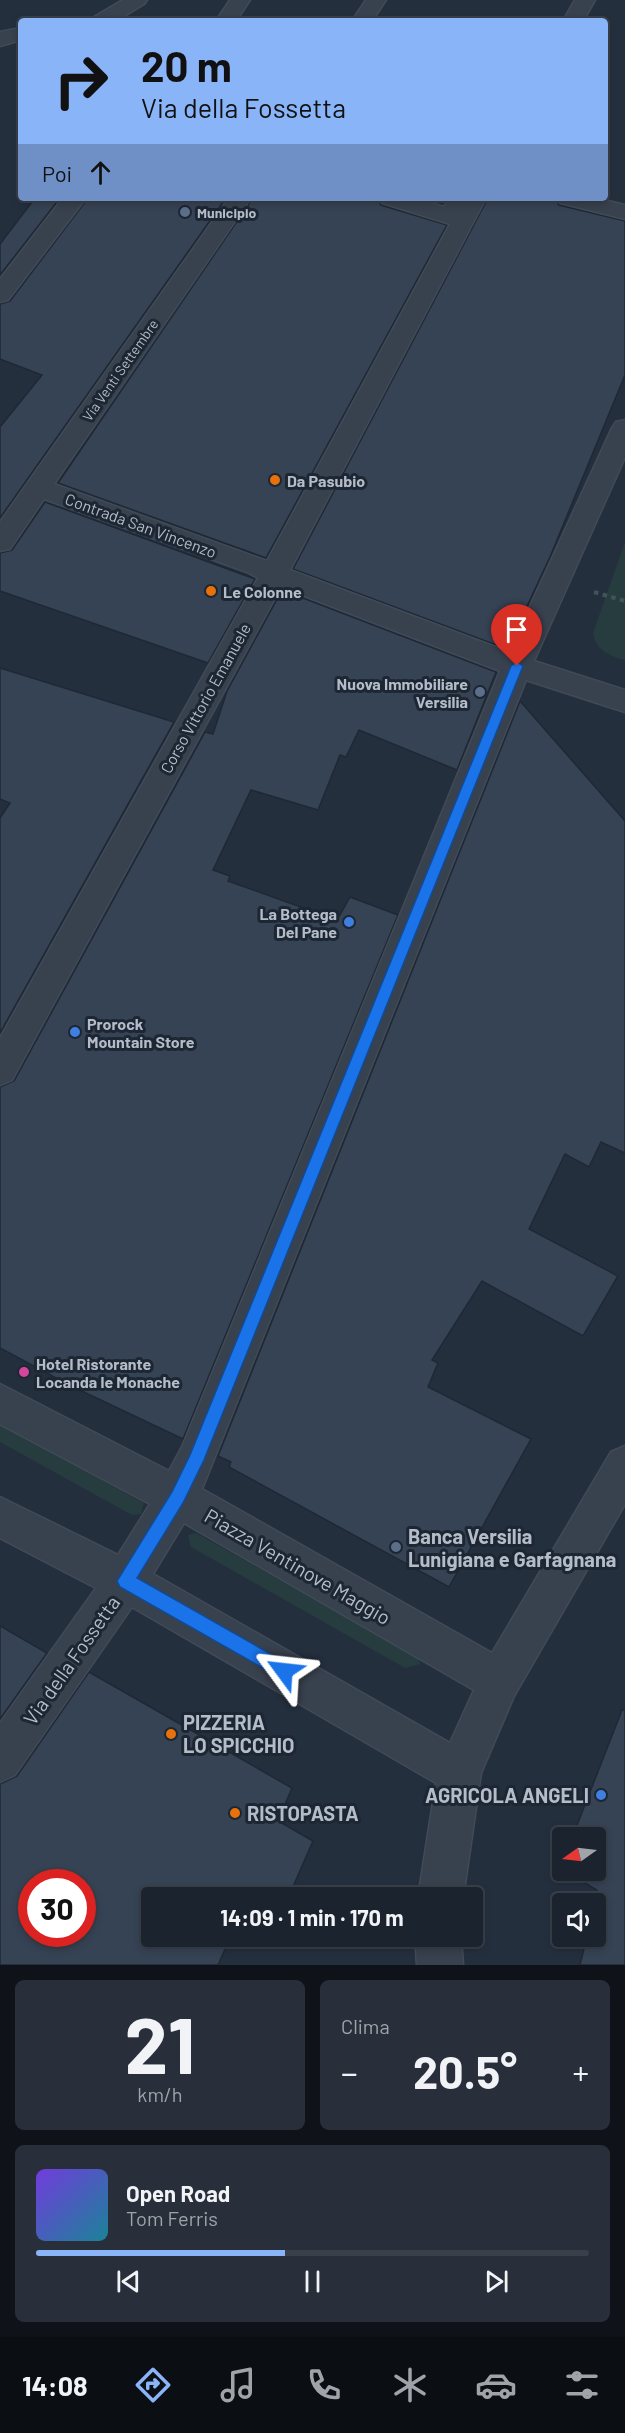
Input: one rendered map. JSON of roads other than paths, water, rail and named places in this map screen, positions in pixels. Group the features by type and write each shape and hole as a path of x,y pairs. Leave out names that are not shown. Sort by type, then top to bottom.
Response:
{"street":[{"path":"106,18 137,0"},
{"path":"228,18 240,0"},
{"path":"364,18 376,0"},
{"path":"575,18 585,0"},
{"path":"0,295 73,201"},
{"name":"Via Venti Settembre","path":"0,542 238,201"},
{"path":"400,201 452,217 459,201"},
{"name":"Corso Vittorio Emanuele","path":"0,1070 259,568 473,201"},
{"path":"580,201 625,212"},
{"name":"Via della Fossetta","path":"0,1761 126,1581 177,1497 196,1460 517,666 625,428"},
{"name":"Contrada San Vincenzo","path":"37,487 517,666 625,701"},
{"name":"Piazza Ventinove Maggio","path":"0,1403 177,1497 499,1681"},
{"path":"442,1887 459,1772 499,1681 625,1466"},
{"path":"0,1517 126,1581 459,1772"},
{"path":"439,1947 441,1965"}],"place":[{"name":"Municipio","path":"185,212"},
{"name":"Da Pasubio","path":"275,480"},
{"name":"Le Colonne","path":"211,591"},
{"name":"Nuova Immobiliare Versilia","path":"480,692"},
{"name":"La Bottega Del Pane","path":"349,922"},
{"name":"Prorock Mountain Store","path":"75,1032"},
{"name":"Hotel Ristorante Locanda le Monache","path":"24,1372"},
{"name":"Banca Versilia Lunigiana e Garfagnana","path":"396,1547"},
{"name":"PIZZERIA LO SPICCHIO","path":"171,1734"},
{"name":"AGRICOLA ANGELI","path":"601,1795"},
{"name":"RISTOPASTA","path":"235,1813"}]}
